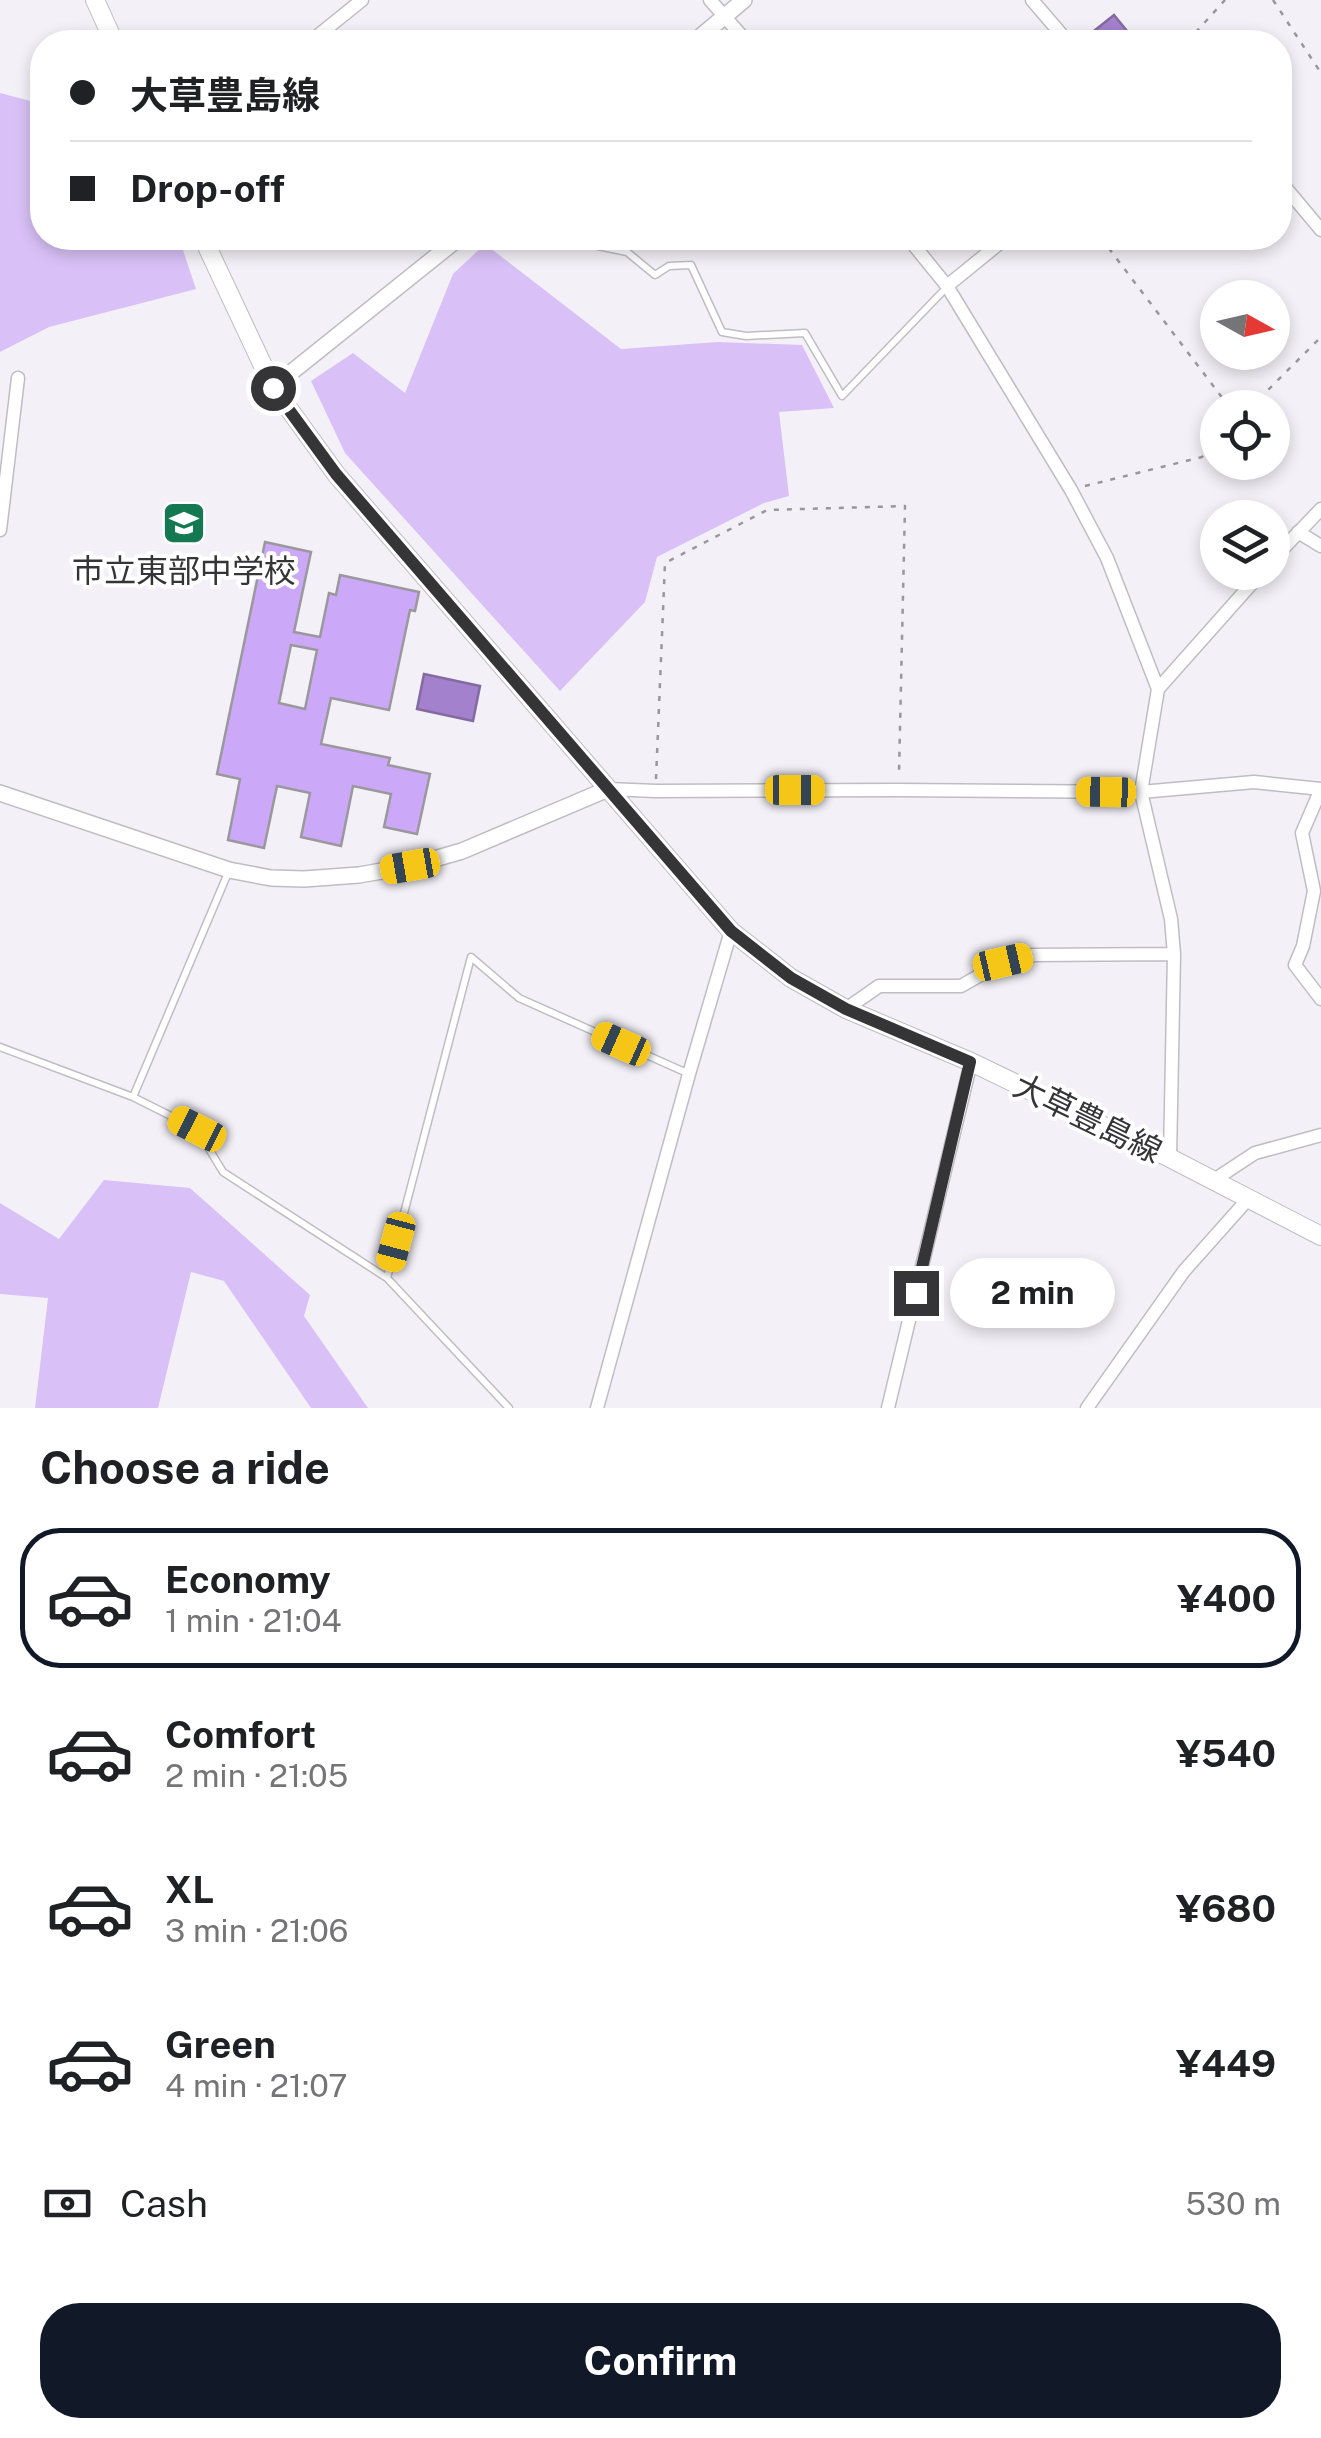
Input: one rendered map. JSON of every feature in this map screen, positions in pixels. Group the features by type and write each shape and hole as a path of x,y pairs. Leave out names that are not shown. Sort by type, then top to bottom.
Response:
{"main road":[{"path":"94,0 108,30"},
{"name":"大草豊島線","path":"210,250 273,388 336,474 731,931 791,978 846,1009 970,1062 1321,1236"}],"street":[{"path":"325,30 362,0"},
{"path":"710,0 737,30"},
{"path":"708,30 744,0"},
{"path":"1032,0 1058,30"},
{"path":"1292,195 1321,230"},
{"path":"273,388 445,250"},
{"path":"918,250 948,286 1071,490 1108,558 1158,689 1141,792 1171,920 1174,954 1170,1158"},
{"path":"948,286 992,250"},
{"path":"0,530 18,378"},
{"path":"1290,541 1321,509"},
{"path":"1298,532 1321,546"},
{"path":"1158,689 1246,590"},
{"path":"0,794 230,870 270,878 304,879 359,875 462,852 608,789 1141,792 1254,782 1321,789 1302,832 1314,891 1296,965 1321,998"},
{"path":"597,1408 731,931"},
{"path":"846,1009 879,986 961,986 1003,962 1032,955 1174,954"},
{"path":"888,1408 970,1062"},
{"path":"1214,1180 1254,1153 1321,1135"},
{"path":"1087,1408 1184,1271 1249,1198"}],"lane":[{"path":"617,250 627,252 655,275 669,266 691,265 722,332 746,336 805,333 842,396 948,286"},
{"path":"133,1097 230,870"},
{"path":"387,1278 471,957 520,998 689,1074"},
{"path":"0,1047 133,1097 197,1129 223,1172 387,1278 509,1408"}],"path":[{"path":"1198,30 1224,0"},
{"path":"1273,0 1321,73"},
{"path":"1110,250 1216,390"},
{"path":"1268,390 1321,337"},
{"path":"1071,490 1200,458"},
{"path":"656,791 665,563 766,510 905,506 899,790"}],"shaded area":[{"path":"1114,15 1126,30 1095,30"},
{"path":"0,93 30,101 30,250 183,250 196,289 49,327 0,352"},
{"path":"479,250 493,250 621,349 718,342 802,345 834,408 779,412 789,496 764,503 657,557 645,602 560,691 345,453 311,381 353,353 405,393 453,274"},
{"path":"424,674 480,686 473,721 417,709"},
{"path":"104,1180 190,1188 310,1295 304,1316 368,1408 311,1408 224,1281 191,1272 158,1408 35,1408 48,1298 0,1294 0,1203 59,1239"}],"building":[{"path":"265,542 311,552 294,632 320,637 329,593 336,595 340,575 419,592 415,611 410,610 389,710 331,698 321,744 390,758 388,765 430,774 417,834 384,827 391,794 353,786 341,846 301,837 310,793 277,786 264,848 228,840 240,779 217,774","holes":["291,645 317,650 305,709 279,703"]}],"place":[{"name":"市立東部中学校","path":"184,523"}],"route":[{"path":"273,388 336,474 731,931 791,978 846,1009 970,1062 916,1293"}]}
